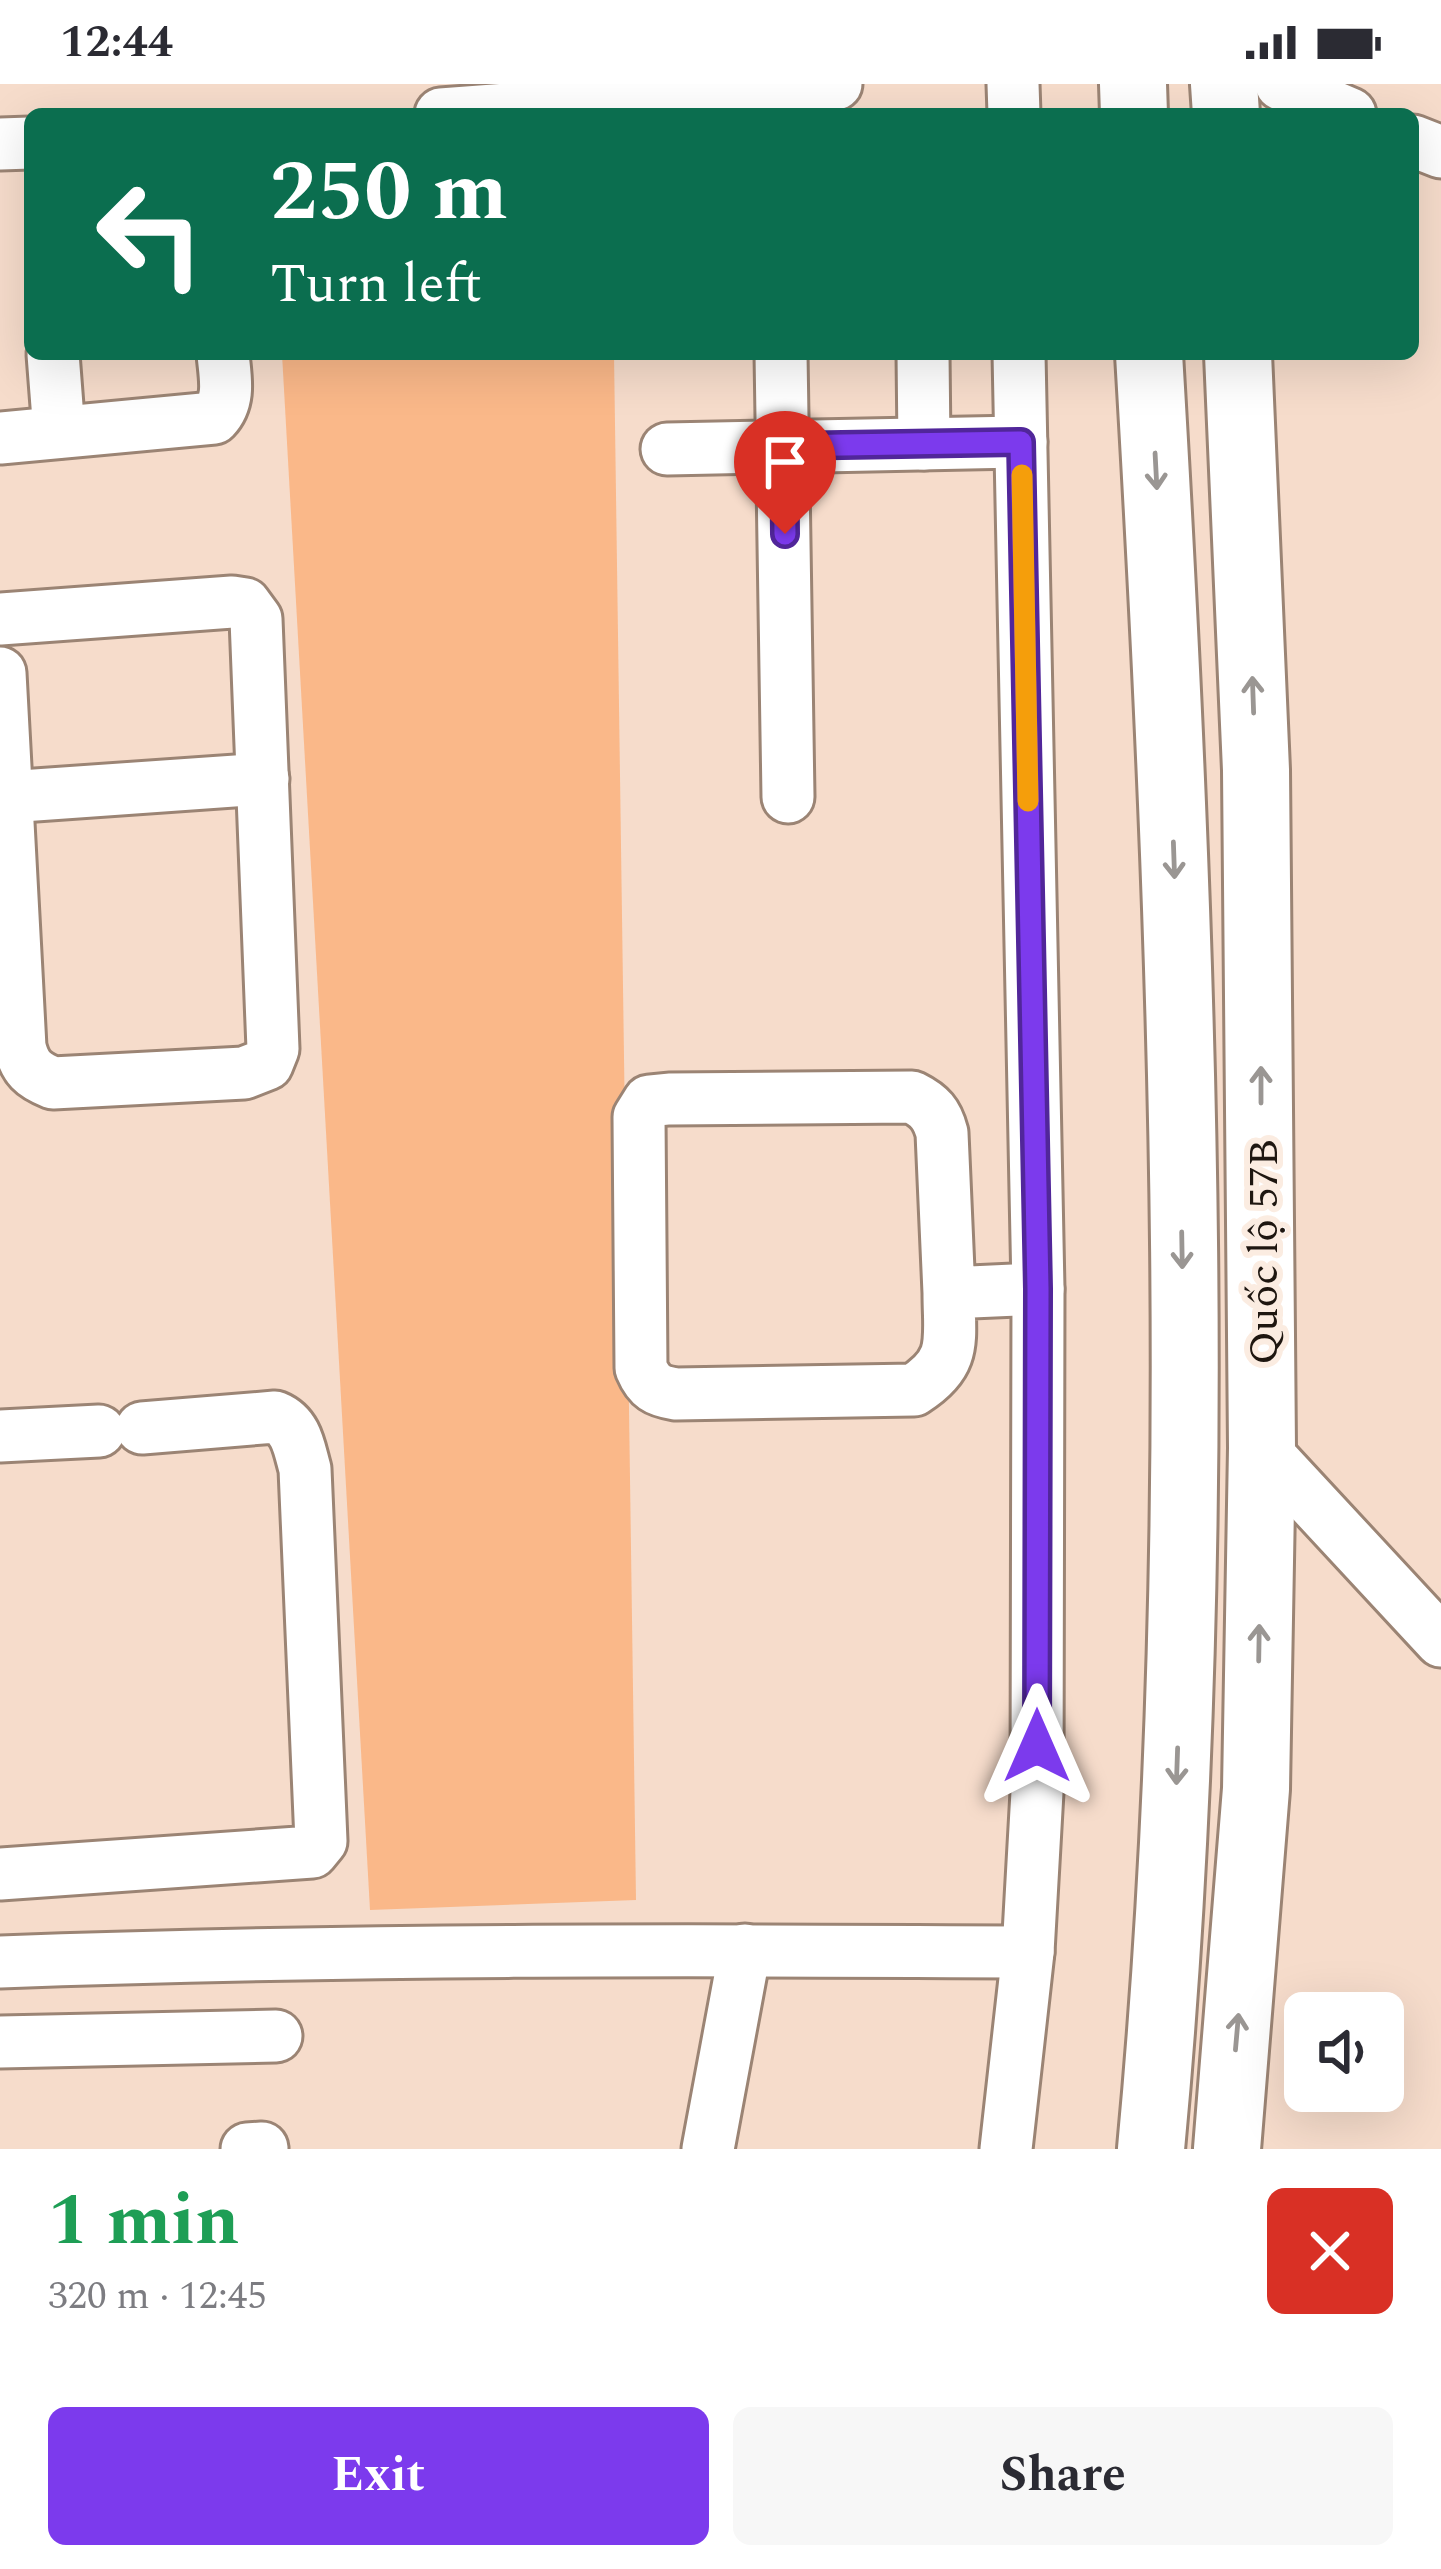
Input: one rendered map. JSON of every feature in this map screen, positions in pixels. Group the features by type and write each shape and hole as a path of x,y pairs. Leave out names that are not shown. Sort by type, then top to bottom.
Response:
{"main road":[{"name":"Quốc lộ 57B","path":"1149,360 1177,913 1184,1480 1173,1866 1151,2149"},
{"name":"Quốc lộ 57B","path":"1227,2149 1256,1789 1262,1448 1256,770 1238,360"}],"street":[{"path":"520,108 836,84"},
{"path":"1292,87 1337,108"},
{"path":"53,360 59,432"},
{"path":"0,438 214,418 224,408 226,396 223,360"},
{"path":"781,360 788,797"},
{"path":"923,360 924,444"},
{"path":"1006,2149 1028,1952 1037,1812 1038,1289 1019,360"},
{"path":"667,449 1021,442"},
{"path":"0,619 245,604 256,620 273,1049 267,1064 244,1073 53,1083 34,1076 24,1063 0,674"},
{"path":"7,797 263,778"},
{"path":"912,1097 928,1105 942,1133 950,1293 944,1366 914,1390 676,1394 657,1390 641,1369 639,1117 643,1109 649,1101 669,1099 912,1097"},
{"path":"950,1293 1038,1289"},
{"path":"0,1436 274,1418 294,1433 305,1469 321,1841 312,1852 0,1874"},
{"path":"1262,1448 1441,1641"},
{"path":"709,2149 745,1950"},
{"path":"0,1963 156,1956 1028,1952"},
{"path":"0,2042 277,2036"},
{"path":"247,2149 262,2148"}],"shaded area":[{"path":"282,360 614,360 636,1900 370,1910"}],"slow traffic":[{"path":"1022,475 1028,801"}],"route":[{"path":"785,534 784,446 1021,442 1038,1289 1037,1746"}]}
